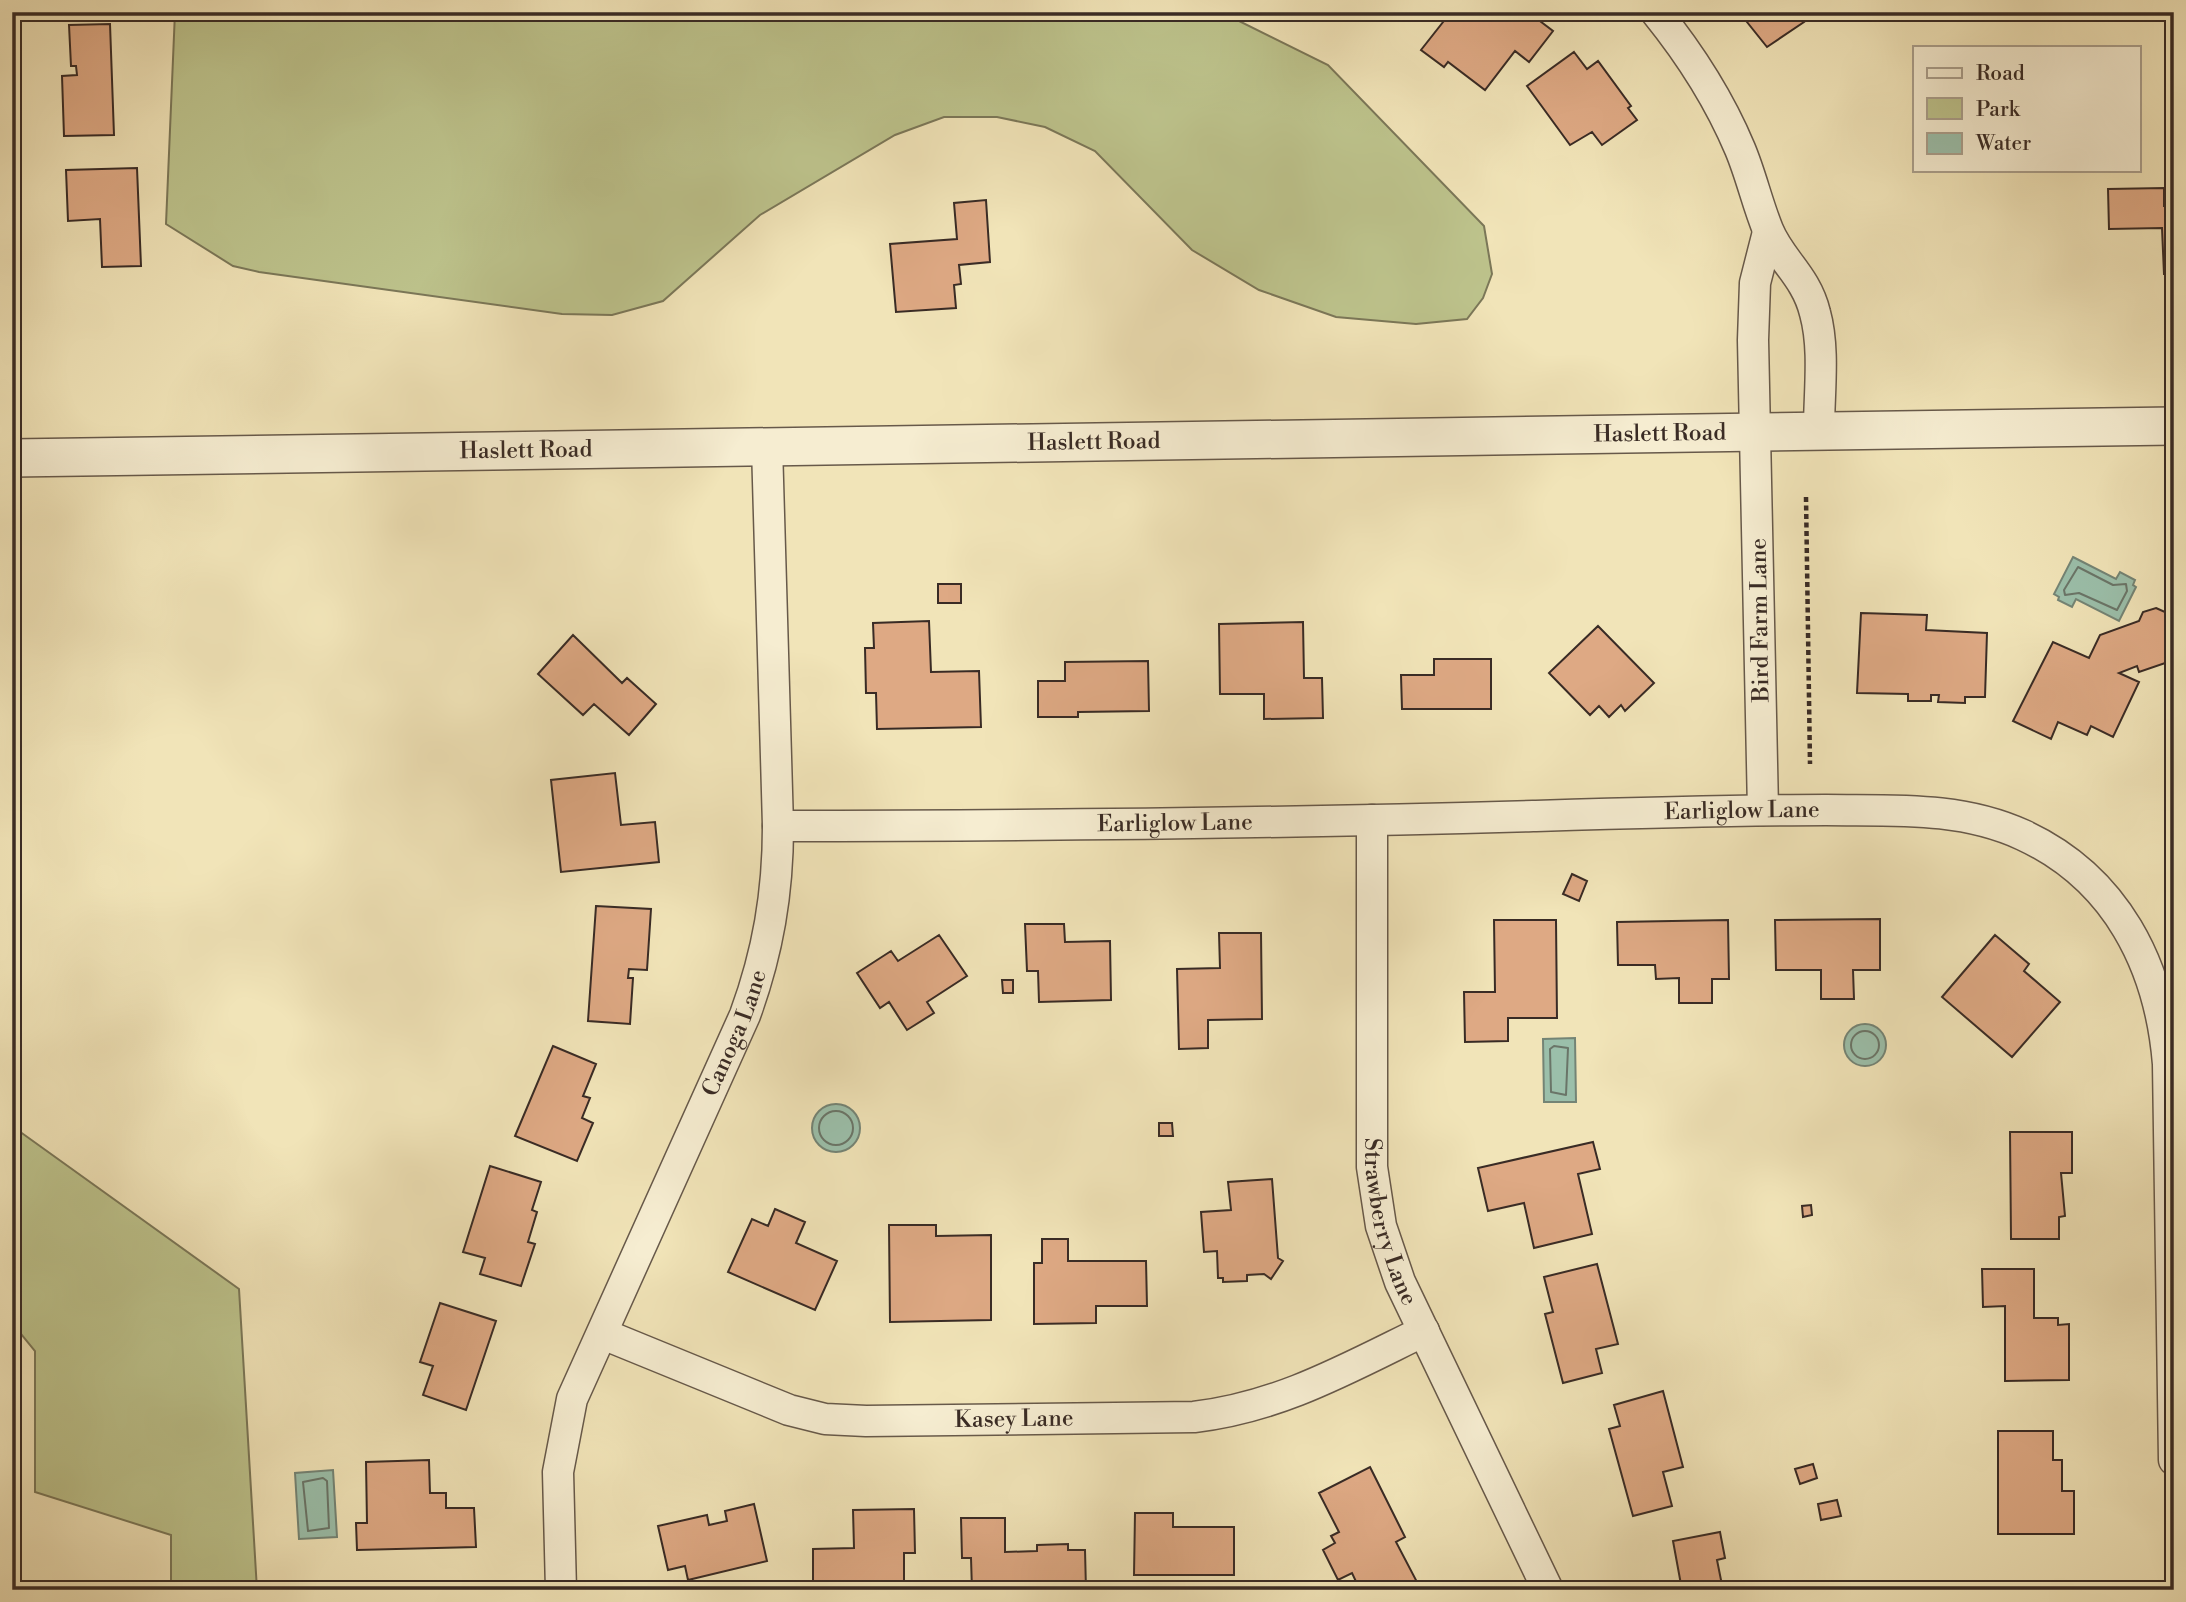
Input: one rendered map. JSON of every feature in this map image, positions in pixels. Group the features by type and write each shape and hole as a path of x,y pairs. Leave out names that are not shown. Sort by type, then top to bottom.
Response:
{"street":[{"path":"1656,12 1693,62 1721,109 1756,190 1768,232 1798,272 1816,314 1819,340 1819,430"},
{"name":"Bird Farm Lane","path":"1763,810 1754,302 1755,283 1768,232"},
{"name":"Haslett Road","path":"12,458 1757,430 2174,426"},
{"name":"Canoga Lane","path":"561,1590 558,1472 572,1399 745,1014 762,968 773,920 778,874 778,827 767,446"},
{"name":"Earliglow Lane","path":"778,827 1372,820 1763,810 1932,811 1995,824 2025,836 2079,871 2124,924 2143,956 2157,990 2165,1027 2174,1460"},
{"name":"Strawberry Lane","path":"1372,820 1372,1167 1381,1226 1390,1255 1424,1331 1548,1590"},
{"name":"Kasey Lane","path":"603,1334 789,1410 825,1419 866,1421 1194,1417 1221,1414 1297,1392 1424,1331"}],"path":[{"path":"1806,497 1810,764"}],"green space":[{"path":"175,12 1221,12 1328,65 1484,226 1492,274 1483,298 1467,319 1416,324 1336,317 1259,290 1192,250 1095,151 1045,127 997,117 944,117 895,135 760,215 663,301 612,315 562,314 259,272 233,266 166,224"},
{"path":"12,1126 239,1289 257,1590 171,1590 171,1535 35,1492 35,1351 12,1323"}],"water":[{"path":"2073,557 2116,579 2120,572 2135,580 2133,585 2136,587 2119,621 2076,599 2072,607 2058,600 2059,597 2054,594"},
{"path":"1865,1024 1880,1030 1886,1045 1880,1060 1865,1066 1850,1060 1844,1045 1850,1030"},
{"path":"1575,1038 1576,1102 1544,1102 1543,1039"},
{"path":"836,1104 853,1111 860,1128 853,1145 836,1152 819,1145 812,1128 819,1111"},
{"path":"333,1470 337,1537 299,1539 295,1473"}],"building":[{"path":"1451,12 1528,12 1553,31 1529,62 1515,51 1485,90 1448,62 1444,67 1421,50"},
{"path":"1739,12 1797,12 1804,22 1767,47"},
{"path":"110,24 114,135 64,136 62,76 77,75 76,66 71,66 69,25"},
{"path":"1574,52 1587,69 1598,61 1631,106 1628,108 1637,120 1602,145 1592,132 1570,145 1527,86"},
{"path":"137,168 141,266 102,267 100,219 68,221 66,170"},
{"path":"2164,188 2164,206 2174,206 2174,274 2164,274 2162,228 2109,229 2108,189"},
{"path":"986,200 990,262 959,265 961,284 954,285 956,308 896,312 890,244 957,239 954,203"},
{"path":"938,584 961,584 961,603 938,603"},
{"path":"2156,608 2165,612 2174,635 2174,660 2139,672 2137,666 2119,673 2139,682 2113,737 2091,726 2087,735 2058,722 2051,739 2013,721 2053,642 2089,658 2100,635 2139,621 2143,612"},
{"path":"1861,613 1927,615 1926,630 1987,633 1985,697 1965,697 1965,703 1938,702 1939,695 1931,695 1931,701 1908,701 1908,694 1857,693"},
{"path":"929,621 931,672 979,671 981,727 877,729 876,693 866,693 865,648 874,648 873,623"},
{"path":"1303,622 1304,678 1322,678 1323,718 1264,719 1264,694 1220,694 1219,624"},
{"path":"1598,626 1654,683 1625,711 1621,705 1609,717 1599,706 1590,715 1549,673"},
{"path":"573,635 622,683 627,678 656,704 629,735 594,704 583,715 538,674"},
{"path":"1434,659 1491,659 1491,709 1402,709 1401,675 1434,675"},
{"path":"1148,661 1149,711 1078,712 1078,717 1038,717 1038,681 1065,681 1065,662"},
{"path":"615,773 621,825 655,822 659,862 561,872 551,780"},
{"path":"1572,874 1587,881 1579,901 1563,894"},
{"path":"596,906 651,909 647,970 629,969 628,978 633,978 630,1024 588,1021"},
{"path":"1880,919 1880,970 1853,970 1854,999 1821,999 1821,970 1776,970 1775,920"},
{"path":"1494,920 1556,920 1557,1018 1508,1018 1508,1041 1465,1042 1464,992 1495,992"},
{"path":"1728,920 1729,979 1712,979 1712,1003 1679,1003 1679,978 1656,979 1655,965 1618,965 1617,922"},
{"path":"1025,924 1064,924 1065,942 1110,941 1111,1000 1039,1002 1038,971 1027,971"},
{"path":"1219,933 1261,933 1262,1019 1208,1020 1208,1048 1179,1049 1177,969 1220,968"},
{"path":"939,935 967,976 927,1002 934,1013 907,1030 889,1002 880,1008 857,973 891,951 898,961"},
{"path":"1995,935 2029,964 2024,971 2060,1002 2012,1057 1942,997"},
{"path":"1002,980 1013,980 1013,993 1003,993"},
{"path":"553,1046 596,1064 583,1096 590,1098 582,1118 593,1123 577,1161 515,1136"},
{"path":"1159,1123 1172,1123 1173,1136 1159,1136"},
{"path":"2010,1132 2072,1132 2072,1173 2061,1173 2065,1216 2059,1217 2059,1239 2011,1239"},
{"path":"1593,1142 1600,1169 1578,1174 1592,1234 1534,1248 1524,1203 1488,1211 1478,1168"},
{"path":"490,1166 541,1182 532,1210 537,1212 528,1242 535,1244 521,1286 480,1274 485,1258 463,1252"},
{"path":"1272,1179 1278,1258 1283,1261 1271,1279 1264,1274 1247,1275 1247,1281 1223,1282 1223,1278 1218,1278 1217,1251 1204,1252 1201,1212 1231,1210 1228,1182"},
{"path":"1811,1205 1812,1215 1803,1217 1802,1206"},
{"path":"775,1209 805,1222 796,1243 837,1261 815,1310 728,1272 752,1219 768,1226"},
{"path":"889,1225 936,1225 936,1236 991,1235 991,1320 890,1322"},
{"path":"1042,1239 1068,1239 1068,1261 1146,1261 1147,1306 1096,1306 1096,1323 1034,1324 1034,1263 1042,1263"},
{"path":"1597,1264 1618,1344 1596,1349 1602,1373 1563,1383 1545,1314 1553,1312 1544,1277"},
{"path":"1982,1269 2034,1269 2034,1318 2058,1318 2058,1325 2069,1324 2069,1380 2005,1381 2005,1306 1983,1307"},
{"path":"440,1303 496,1321 466,1410 423,1395 433,1366 420,1362"},
{"path":"1663,1391 1683,1467 1663,1472 1672,1506 1633,1516 1609,1429 1620,1426 1614,1405"},
{"path":"1998,1431 2053,1431 2053,1460 2062,1460 2062,1491 2074,1491 2074,1534 1998,1534"},
{"path":"429,1460 430,1493 446,1493 446,1508 474,1508 476,1547 357,1550 356,1523 367,1523 366,1462"},
{"path":"1813,1464 1817,1478 1800,1484 1795,1469"},
{"path":"1370,1467 1405,1537 1396,1542 1417,1582 1402,1590 1360,1590 1352,1573 1338,1580 1323,1550 1335,1543 1331,1536 1339,1532 1319,1493"},
{"path":"1837,1500 1841,1516 1821,1520 1818,1504"},
{"path":"754,1504 767,1561 688,1580 685,1566 668,1570 658,1526 707,1515 709,1525 727,1521 725,1511"},
{"path":"914,1509 915,1553 904,1553 904,1590 813,1590 813,1549 854,1548 853,1510"},
{"path":"1135,1513 1173,1513 1173,1527 1234,1527 1234,1575 1134,1575"},
{"path":"961,1518 1005,1518 1005,1552 1037,1551 1037,1545 1068,1544 1068,1550 1085,1550 1086,1590 972,1590 971,1558 962,1558"},
{"path":"1720,1532 1725,1558 1717,1560 1723,1590 1682,1590 1673,1541"},
{"path":"1998,1583 2063,1583 2063,1590 1998,1590"}]}
